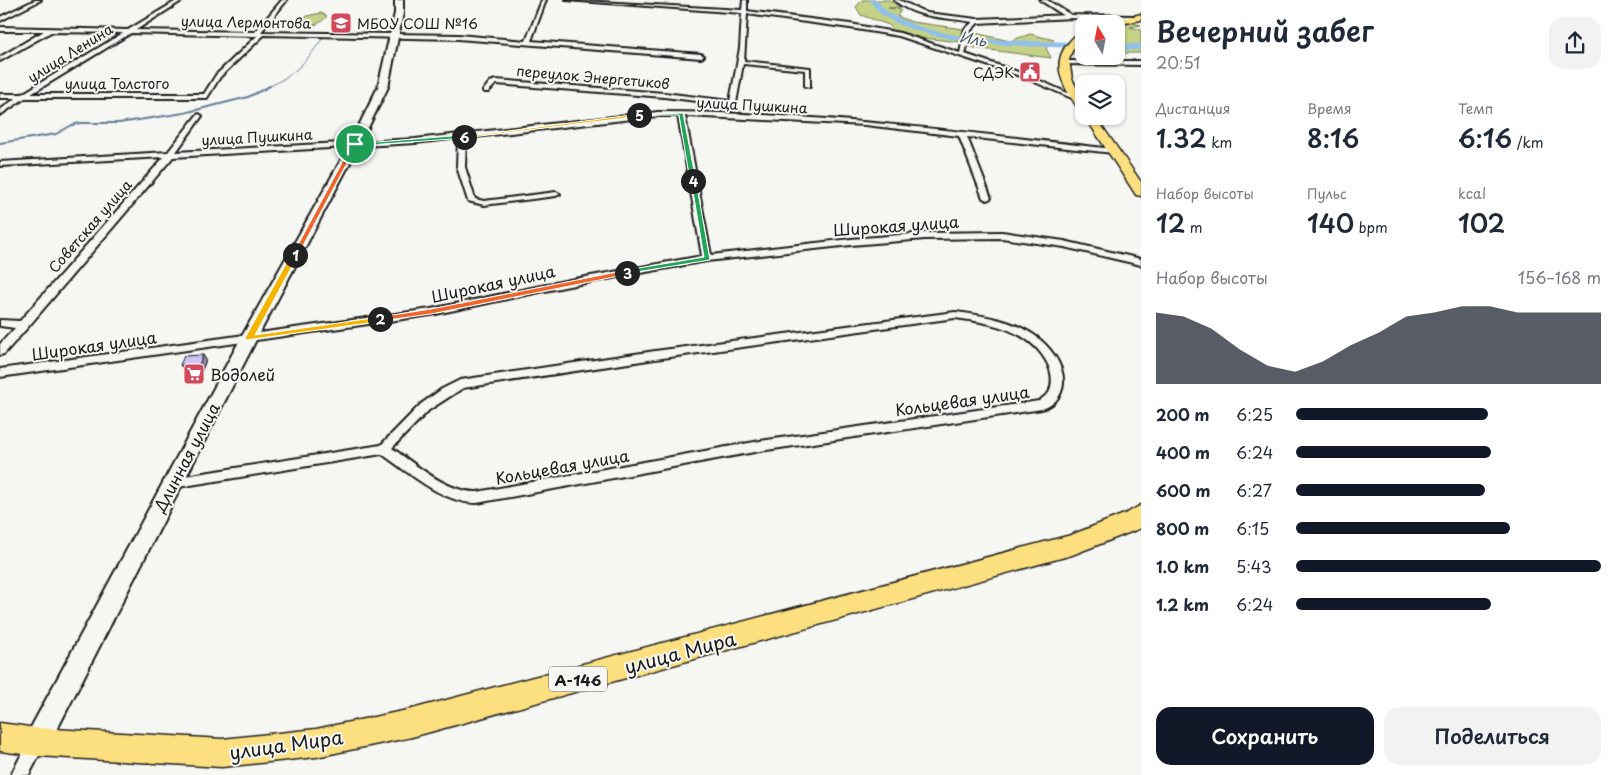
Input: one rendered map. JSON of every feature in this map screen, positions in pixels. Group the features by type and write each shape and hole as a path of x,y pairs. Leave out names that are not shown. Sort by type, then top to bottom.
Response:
{"highway":[{"path":"1125,21 1139,18"},
{"path":"1075,40 1070,44 1063,61 1064,72 1075,96"},
{"path":"1095,125 1141,192"},
{"name":"улица Мира","path":"0,738 222,754 316,743 402,725 1072,546 1135,520 1141,515"}],"main road":[{"name":"Длинная улица","path":"37,742 249,338 355,144 383,87 399,13 399,0"}],"street":[{"path":"0,19 39,0"},
{"name":"улица Ленина","path":"0,114 24,96 181,0"},
{"path":"259,34 285,0"},
{"path":"528,42 538,22 544,0"},
{"path":"568,0 745,12 840,24 900,35 1038,81 1075,98"},
{"path":"731,116 741,62 745,0"},
{"path":"896,0 920,14 946,18 977,21 1075,18"},
{"path":"1043,0 1070,18"},
{"path":"1125,18 1139,18"},
{"path":"962,55 965,37 971,24 977,21"},
{"name":"улица Лермонтова","path":"0,29 458,37 701,56"},
{"path":"0,59 51,30"},
{"name":"улица Толстого","path":"0,96 205,96 226,67 259,34"},
{"path":"1063,61 1141,62"},
{"path":"741,62 808,69 808,86"},
{"name":"переулок Энергетиков","path":"486,91 492,82 496,82 664,95 732,103"},
{"path":"681,114 707,258"},
{"name":"улица Пушкина","path":"0,164 462,137 637,115 681,114 865,124 1113,151"},
{"name":"Советская улица","path":"0,351 170,154 199,116"},
{"path":"962,134 986,198"},
{"path":"462,137 461,167 472,201 484,202 556,194"},
{"name":"Широкая улица","path":"0,373 431,312 569,283 707,258 860,241 970,235 1024,237 1141,262"},
{"name":"Кольцевая улица","path":"955,315 970,317 1027,335 1044,351 1055,365 1059,377 1054,395 1042,405 760,446 491,495 469,497 456,494 432,481 384,449 425,407 460,384 655,355 955,315"},
{"path":"0,323 24,324"},
{"path":"172,483 384,449"},
{"name":"Длинная улица","path":"20,775 37,742"}],"green space":[{"path":"862,0 889,0 900,7 888,8 901,10 897,16 912,22 963,29 961,42 922,38 891,31 889,25 861,15 856,7"},
{"path":"321,13 327,16 321,22 312,25 301,23 307,16"},
{"path":"1125,23 1141,25 1130,27 1141,30 1141,53 1125,53"},
{"path":"975,33 1010,41 1030,34 1054,40 1046,48 1051,58 975,48 968,45 971,34"}],"building":[{"path":"203,355 194,377 184,372 187,365 180,365 184,356"}],"waterway":[{"name":"Иль","path":"873,0 886,14 908,25 937,33 1003,42 1075,45"},
{"path":"0,143 56,134 72,125 80,123 119,123 184,113 248,97 294,72 312,53 324,36"},
{"name":"Иль","path":"1125,47 1141,47"}],"place":[{"name":"МБОУ СОШ №16","path":"341,23"},
{"name":"СДЭК","path":"1030,72"},
{"name":"Водолей","path":"194,374"}],"route":[{"path":"681,114 707,258 569,283 431,312 249,338 355,144 462,137 637,115 681,114"}]}
